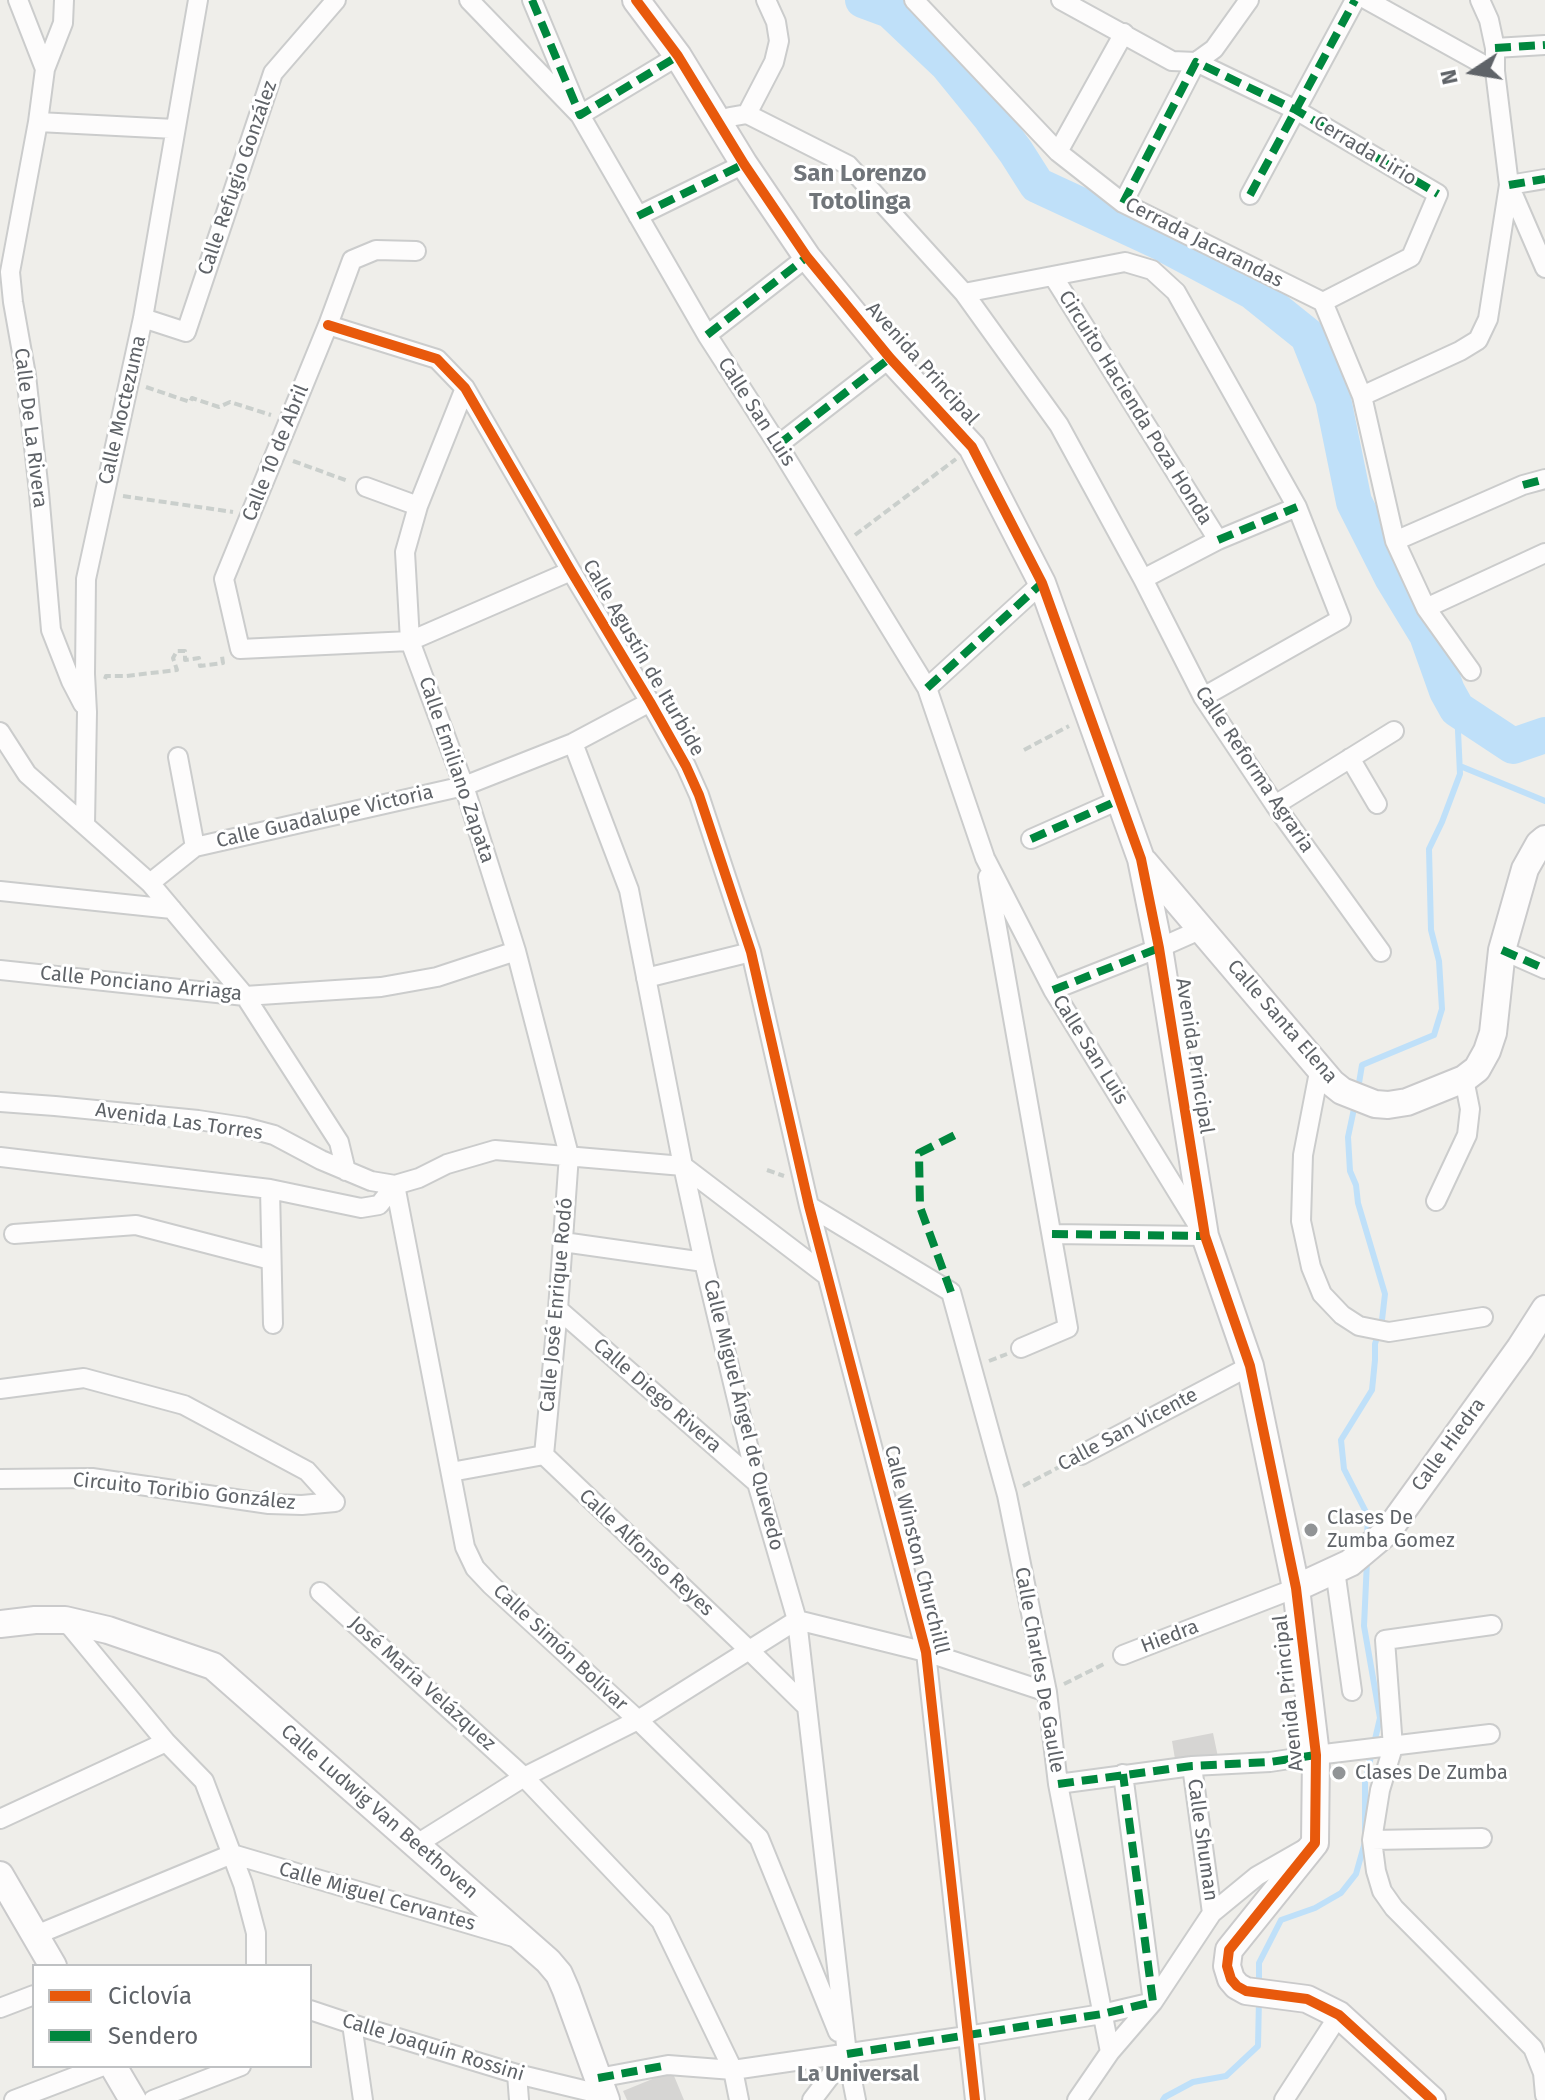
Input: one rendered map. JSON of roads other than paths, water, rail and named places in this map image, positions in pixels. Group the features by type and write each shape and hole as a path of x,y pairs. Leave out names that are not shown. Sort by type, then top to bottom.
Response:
{"street":[{"name":"Calle De La Rivera","path":"18,0 45,69 10,272 26,375 51,630 87,712"},
{"path":"45,69 63,23 64,0"},
{"name":"Calle Moctezuma","path":"85,824 86,579 143,318 198,0"},
{"name":"Calle Refugio González","path":"143,318 186,332 273,73 336,0"},
{"name":"Calle San Luis","path":"469,0 580,115 707,335 927,688 985,858 1053,990 1205,1236"},
{"path":"532,0 580,115 678,56"},
{"name":"Avenida Principal","path":"636,0 678,56 744,164 807,257 890,358 972,447 1042,583 1141,859 1159,948 1205,1236 1250,1366 1296,1588 1326,1754 1315,1843"},
{"path":"718,122 747,114 774,62 779,41 776,22 766,0"},
{"name":"Cerrada Jacarandas","path":"914,0 1058,152 1123,203 1323,302"},
{"path":"1061,0 1172,61 1196,62 1296,110 1250,195"},
{"path":"1123,203 1196,62 1214,49 1249,0"},
{"name":"Cerrada Lirio","path":"1323,302 1411,257 1438,194 1296,110 1355,0"},
{"path":"1367,0 1495,71"},
{"path":"1362,396 1478,340 1488,319 1509,185 1495,48 1489,20 1480,0"},
{"path":"1058,152 1124,33"},
{"path":"1495,48 1545,45"},
{"name":"Calle Reforma Agraria","path":"747,114 848,165 964,293 1059,425 1203,697 1275,805 1381,952"},
{"path":"38,122 175,129"},
{"path":"638,216 744,164"},
{"path":"1509,185 1545,179"},
{"path":"1509,185 1545,268"},
{"name":"Calle 10 de Abril","path":"410,641 240,649 224,579 352,260 376,250 416,251"},
{"path":"707,335 807,257"},
{"path":"964,293 1125,262 1152,270 1176,292 1297,507 1341,619 1203,697"},
{"name":"Circuito Hacienda Poza Honda","path":"1053,276 1218,540"},
{"path":"1323,302 1362,396 1395,541 1426,608 1471,671"},
{"name":"Calle Agustín de Iturbide","path":"328,325 437,359 465,388 686,766 699,795 751,952 809,1206"},
{"path":"778,445 890,358"},
{"name":"Calle Emiliano Zapata","path":"465,388 418,506 405,552 410,641 464,786 516,951 569,1155"},
{"path":"1395,541 1523,485 1545,479"},
{"path":"366,487 418,506"},
{"path":"1143,579 1218,540 1297,507"},
{"path":"1426,608 1545,553"},
{"path":"410,641 571,571"},
{"path":"927,688 1042,583"},
{"name":"Calle Guadalupe Victoria","path":"150,883 195,847 464,786 573,743 650,702"},
{"path":"1275,805 1394,731"},
{"path":"0,732 27,774 150,883 245,996 339,1142 346,1171"},
{"name":"Calle Miguel Ángel de Quevedo","path":"573,743 629,890 704,1262 757,1483 797,1620 847,2054 856,2100"},
{"path":"178,757 195,847"},
{"path":"1350,758 1377,804"},
{"path":"1031,839 1119,800"},
{"path":"1436,1201 1467,1135 1470,1109 1464,1079 1477,1069 1487,1051 1493,1033 1502,950 1530,856 1545,839"},
{"name":"Calle San Luis","path":"985,858 1068,1328 1021,1348"},
{"name":"Calle Santa Elena","path":"1141,859 1342,1091 1375,1104 1388,1105 1407,1102 1464,1079"},
{"path":"0,891 172,909"},
{"path":"1053,990 1202,929"},
{"path":"1502,950 1545,969"},
{"name":"Calle Ponciano Arriaga","path":"0,970 245,996 381,987 437,977 516,951"},
{"path":"646,978 751,952"},
{"path":"1320,1067 1303,1155 1301,1221 1311,1267 1322,1294 1342,1315 1359,1326 1389,1332 1483,1317"},
{"name":"Avenida Las Torres","path":"0,1102 244,1127 274,1135 371,1181 395,1185"},
{"path":"0,1157 270,1189 361,1208 379,1205 395,1185 419,1178 447,1164 495,1150 683,1166 826,1275"},
{"name":"Calle José Enrique Rodó","path":"544,1455 569,1155"},
{"name":"Calle Simón Bolívar","path":"395,1185 465,1547 475,1568 759,1838 847,2054"},
{"path":"270,1189 273,1324"},
{"name":"Calle Winston Churchilll","path":"809,1206 926,1652 975,2100"},
{"name":"Calle Charles De Gaulle","path":"809,1206 951,1292 1007,1495 1047,1692 1058,1784 1110,2052"},
{"path":"14,1234 136,1225 271,1260"},
{"path":"1052,1234 1205,1236"},
{"path":"563,1242 704,1262"},
{"name":"Calle Diego Rivera","path":"558,1309 757,1483"},
{"name":"Calle Hiedra","path":"1296,1588 1343,1567 1388,1531 1545,1309"},
{"name":"Calle San Vicente","path":"1081,1455 1250,1366"},
{"name":"Circuito Toribio González","path":"0,1389 84,1378 184,1405 307,1471 335,1502 269,1504 92,1478 0,1479"},
{"path":"451,1472 544,1455"},
{"name":"Calle Alfonso Reyes","path":"544,1455 807,1707"},
{"path":"1343,1567 1352,1691"},
{"name":"Hiedra","path":"1123,1655 1296,1588"},
{"name":"José María Velázquez","path":"320,1592 524,1777 661,1921 733,2070 739,2100"},
{"path":"65,1620 166,1742 204,1781 243,1884 256,1933 256,1964"},
{"name":"Calle Ludwig Van Beethoven","path":"0,1624 65,1620 108,1630 213,1666 548,1961 559,1974 604,2093"},
{"path":"417,1844 524,1777 638,1720 797,1620 926,1652 1047,1692"},
{"path":"1492,1625 1385,1640 1386,1748 1372,1840 1382,1891 1394,1908 1533,2048 1544,2073 1545,2095"},
{"path":"1058,1784 1192,1766 1270,1762 1490,1734"},
{"path":"0,1819 166,1742"},
{"name":"Calle Shuman","path":"1192,1766 1212,1913"},
{"path":"1123,1774 1153,2002"},
{"path":"1372,1840 1482,1838"},
{"path":"1077,2100 1110,2052 1153,2002 1212,1913 1257,1876 1315,1843"},
{"path":"1315,1843 1229,1950 1227,1966 1231,1979 1246,1991 1307,1999 1339,2015 1432,2100"},
{"path":"36,1935 232,1854"},
{"name":"Calle Miguel Cervantes","path":"232,1854 522,1940"},
{"path":"0,1875 52,1964"},
{"path":"0,2008 32,1996"},
{"path":"604,2093 668,2065 733,2070 967,2036 1102,2014 1153,2002"},
{"name":"Calle Joaquín Rossini","path":"314,2015 517,2074 604,2093"},
{"path":"1284,2100 1339,2015"},
{"path":"352,2024 363,2100"},
{"path":"812,2100 847,2054"},
{"path":"14,2100 98,2068"},
{"path":"114,2068 133,2100"},
{"path":"153,2100 236,2068"},
{"path":"517,2074 519,2100"}],"waterway":[{"path":"863,0 890,10 947,64 991,118 1037,185 1162,243 1252,291 1308,336 1333,399 1354,502 1393,579 1427,635 1447,691 1457,709 1513,746 1545,735"},
{"path":"1358,1089 1362,1065 1434,1035 1442,1009 1439,961 1431,930 1429,849 1460,774 1457,709"},
{"path":"1460,766 1545,801"},
{"path":"1355,1104 1348,1137 1350,1171 1385,1294 1375,1344 1372,1390 1341,1440 1344,1469 1368,1516 1367,1538"},
{"path":"1365,1831 1365,1782 1380,1718 1364,1626 1367,1561"},
{"path":"1259,1988 1259,1963 1281,1920 1315,1908 1341,1893 1356,1874 1365,1842"},
{"path":"1163,2100 1193,2082 1226,2076 1258,2046 1259,1999"}],"place":[{"name":"Clases De Zumba Gomez","path":"1311,1530"},
{"name":"Clases De Zumba","path":"1339,1773"}],"district":[{"name":"San Lorenzo Totolinga","path":"860,188"},
{"name":"La Universal","path":"858,2075"}]}
